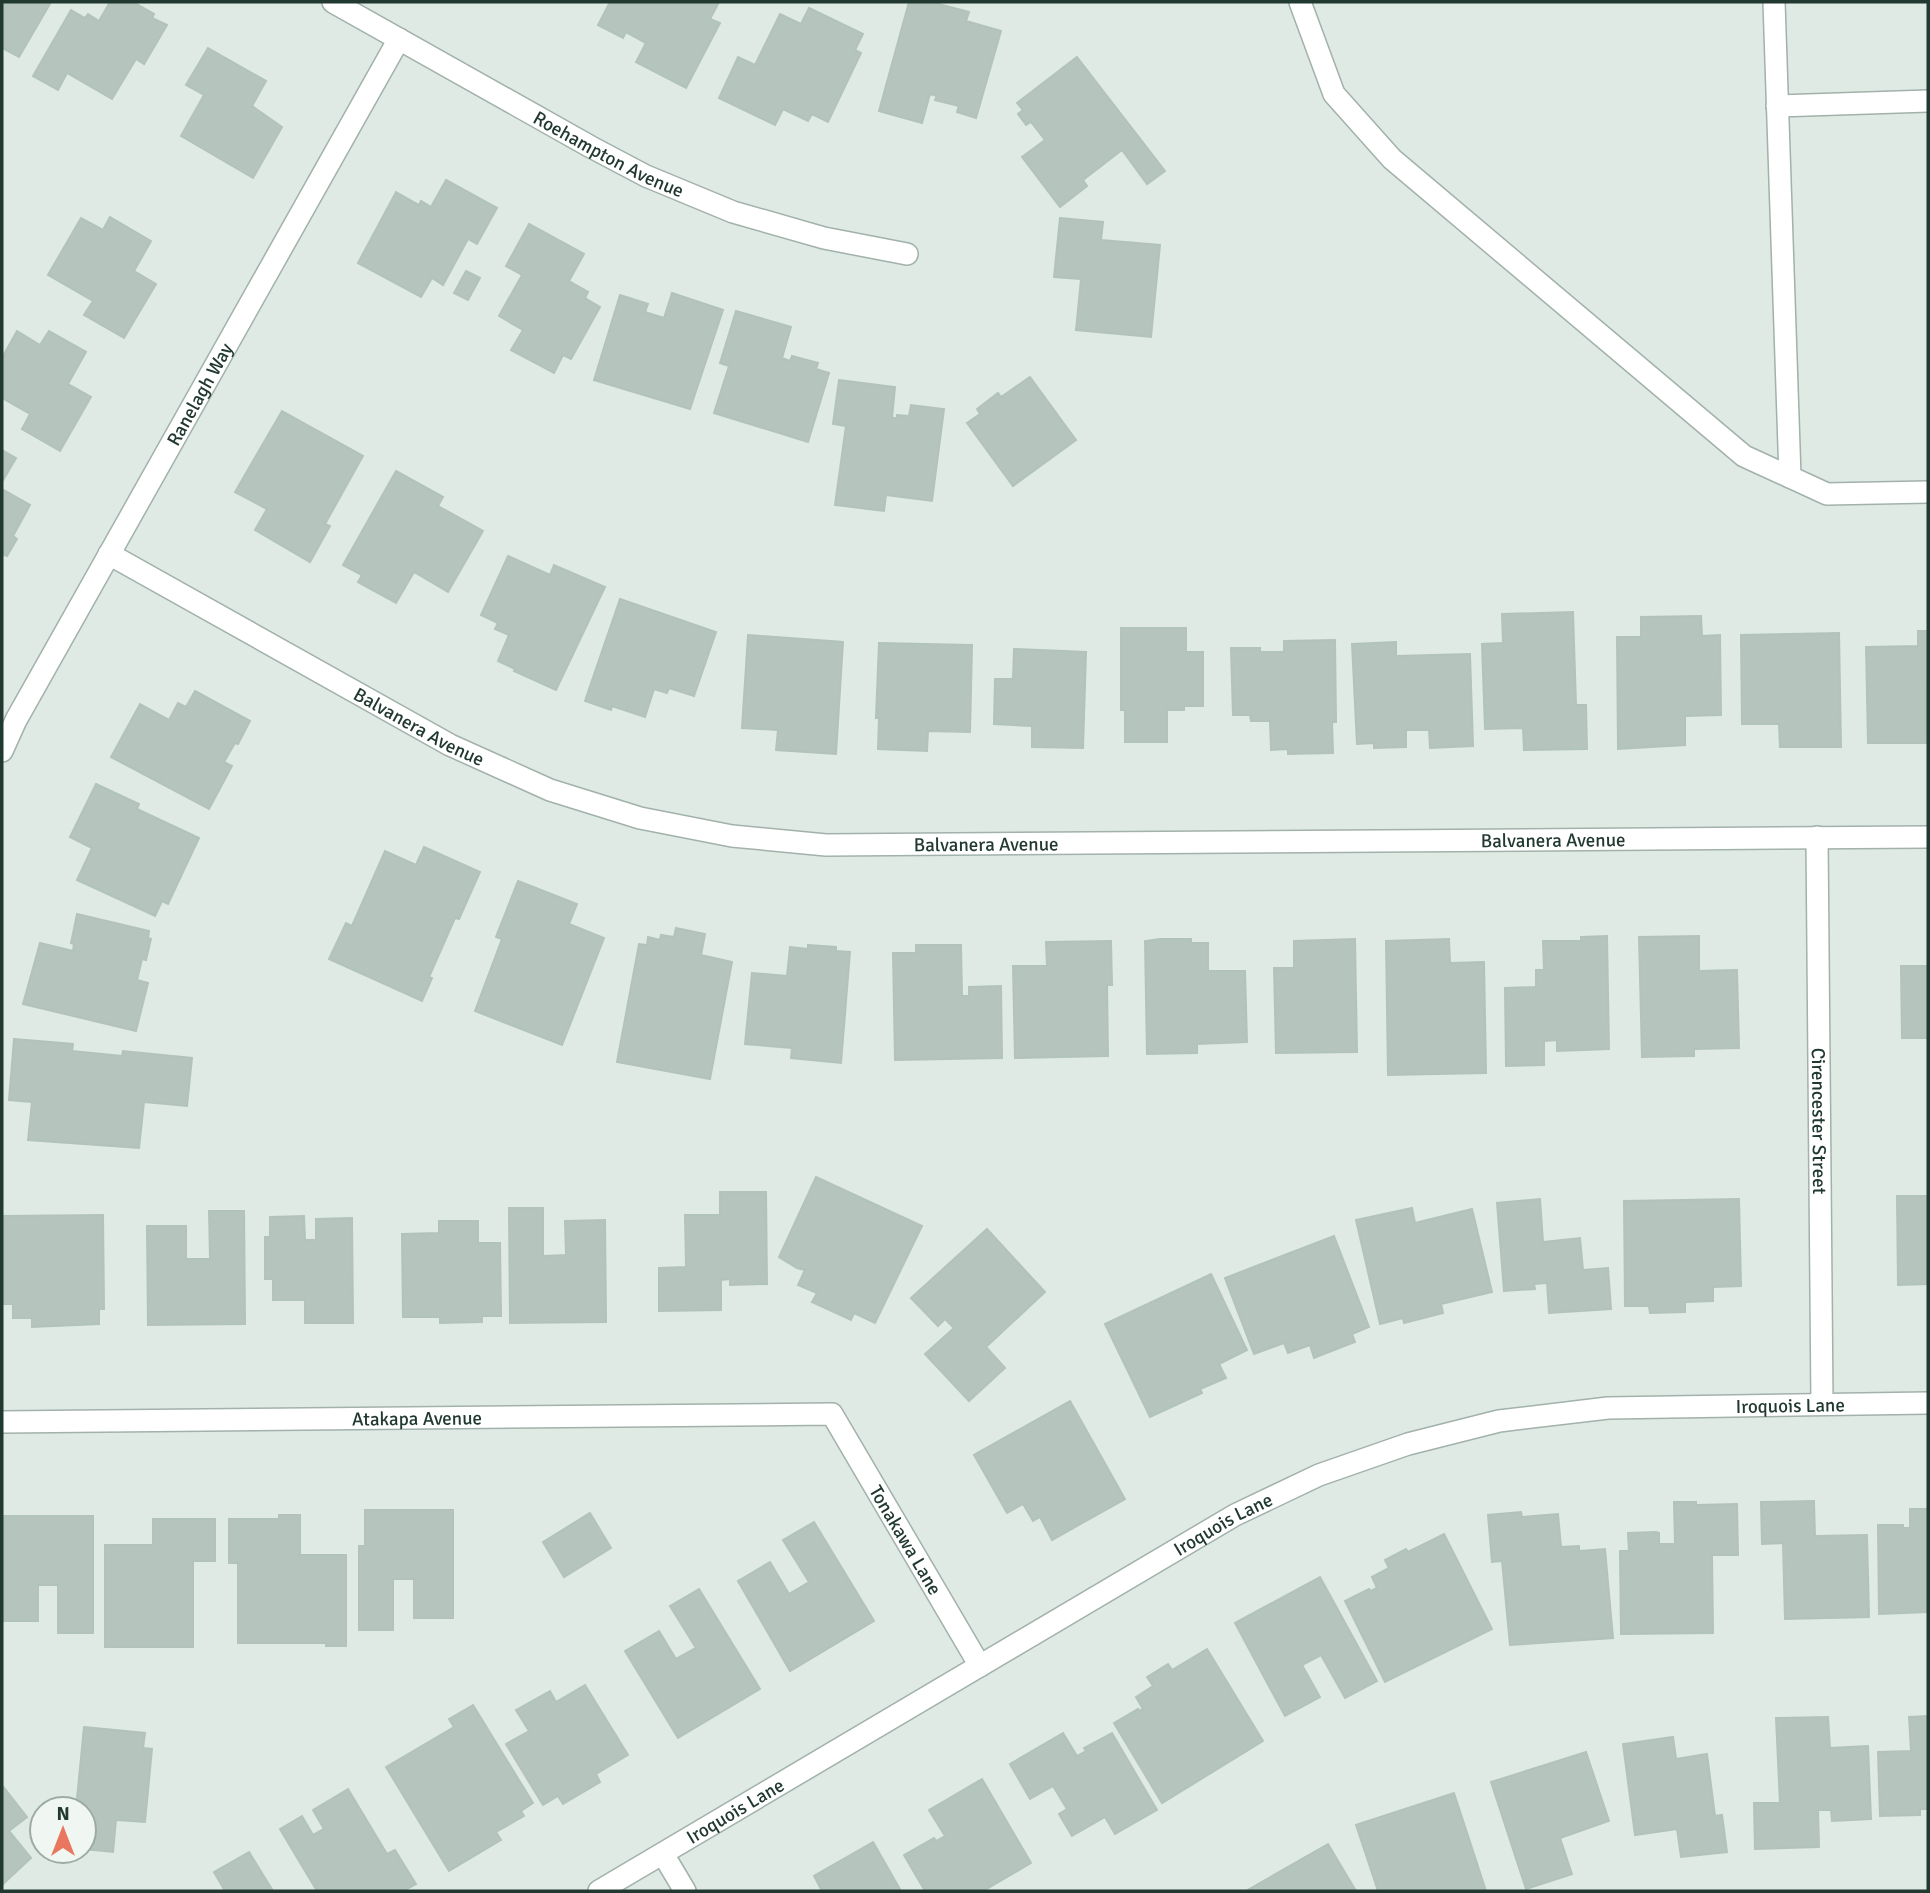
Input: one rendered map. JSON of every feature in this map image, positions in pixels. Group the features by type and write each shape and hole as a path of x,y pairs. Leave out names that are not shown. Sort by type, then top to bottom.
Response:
{"street":[{"name":"Roehampton Avenue","path":"332,2 591,147 659,181 733,212 824,238 906,254"},
{"path":"1300,2 1334,94 1392,159 1744,456 1827,494 1928,492"},
{"path":"1774,2 1790,477"},
{"name":"Ranelagh Way","path":"2,751 16,720 399,39"},
{"path":"1777,106 1928,101"},
{"name":"Balvanera Avenue","path":"109,554 450,745 550,790 640,818 732,836 826,845 1928,837"},
{"name":"Cirencester Street","path":"1816,837 1822,1404"},
{"name":"Iroquois Lane","path":"599,1891 1235,1516 1319,1475 1408,1444 1499,1421 1608,1408 1928,1403"},
{"name":"Tonakawa Lane","path":"832,1414 980,1666"},
{"name":"Atakapa Avenue","path":"2,1422 832,1414"},
{"path":"663,1853 685,1891"}],"building":[{"path":"2,2 51,2 19,57 2,48"},
{"path":"110,2 133,2 154,14 152,18 167,25 144,64 136,59 112,99 67,73 58,90 33,76 71,10 85,18 88,14 99,21"},
{"path":"610,2 719,2 710,19 720,23 686,88 636,62 646,43 626,32 623,38 598,25"},
{"path":"909,2 931,2 969,12 966,21 1001,31 976,118 957,112 959,106 935,100 937,96 930,94 922,123 879,111"},
{"path":"809,8 863,34 855,50 861,53 828,122 812,114 808,121 783,109 775,125 719,98 738,57 755,65 780,14 801,24"},
{"path":"208,48 266,81 252,106 282,127 253,178 181,136 204,95 186,85"},
{"path":"1077,57 1165,171 1147,184 1122,150 1083,180 1087,186 1060,207 1022,157 1045,140 1031,122 1026,125 1018,114 1023,110 1017,103"},
{"path":"446,180 497,208 477,244 468,239 443,285 432,278 421,297 358,263 396,192 419,205 421,201 431,207"},
{"path":"110,217 151,241 134,271 156,284 124,338 84,315 93,301 48,275 81,218 103,230"},
{"path":"1060,218 1103,222 1101,240 1160,245 1151,337 1076,330 1081,279 1054,277"},
{"path":"529,224 584,254 569,281 588,292 585,298 600,307 571,359 563,355 554,373 511,350 523,330 499,316 522,275 506,266"},
{"path":"466,271 480,278 468,300 454,293"},
{"path":"672,293 723,310 690,409 594,380 620,295 648,304 645,312 664,318"},
{"path":"736,311 791,327 782,358 790,361 792,356 818,363 816,369 829,373 808,442 714,413 729,366 720,363"},
{"path":"17,331 40,345 49,331 86,352 68,384 91,397 60,451 22,429 30,414 2,398 2,358"},
{"path":"1030,377 1076,440 1013,486 967,423 980,414 977,409 998,393 1001,397"},
{"path":"839,380 895,387 892,418 897,418 897,415 909,416 911,405 944,409 932,501 886,495 884,511 835,505 846,426 833,424"},
{"path":"282,411 363,456 325,524 330,526 310,562 255,530 267,509 235,492"},
{"path":"2,450 16,458 2,482"},
{"path":"396,471 443,497 438,506 483,531 448,592 414,572 396,603 358,582 362,575 343,565"},
{"path":"2,489 30,505 13,536 17,539 7,556 2,554"},
{"path":"508,556 550,575 554,565 605,587 556,690 498,661 509,635 495,629 498,623 481,615"},
{"path":"620,599 716,632 694,696 669,688 667,693 654,689 645,717 612,706 611,710 585,701"},
{"path":"1573,612 1576,705 1586,705 1587,749 1524,750 1523,728 1485,729 1482,644 1503,643 1502,614"},
{"path":"1701,616 1702,636 1720,635 1721,715 1685,716 1685,745 1618,749 1617,637 1641,637 1641,617"},
{"path":"1121,628 1186,628 1186,652 1203,652 1203,706 1167,710 1167,742 1125,742 1125,710 1121,710"},
{"path":"1918,631 1928,631 1926,743 1868,743 1866,647 1918,646"},
{"path":"1839,633 1841,747 1780,747 1779,724 1742,724 1741,635"},
{"path":"748,635 843,642 836,754 776,750 778,730 742,728"},
{"path":"1335,640 1336,722 1332,722 1333,753 1288,754 1288,749 1271,750 1270,721 1251,721 1250,715 1233,715 1231,648 1260,648 1260,652 1284,652 1284,641"},
{"path":"1396,642 1396,656 1470,654 1473,746 1430,748 1429,730 1406,730 1406,747 1374,748 1374,743 1357,744 1352,644"},
{"path":"879,643 972,645 970,732 928,731 927,751 878,749 879,718 876,718"},
{"path":"1014,649 1086,652 1083,748 1032,747 1032,726 994,724 995,679 1013,679"},
{"path":"195,691 250,721 238,744 235,743 224,762 232,766 209,809 111,757 140,704 169,720 178,703 186,707"},
{"path":"96,784 139,804 137,809 199,838 168,904 162,901 155,916 77,880 92,848 70,837"},
{"path":"424,847 480,872 459,919 455,918 429,977 432,978 422,1001 329,959 346,923 352,926 385,851 416,865"},
{"path":"518,881 577,904 569,924 604,938 562,1045 475,1011 502,939 496,937"},
{"path":"77,914 149,931 148,938 151,939 146,960 142,959 137,980 148,983 136,1031 23,1004 40,943 73,951 74,944 71,943"},
{"path":"676,928 705,934 701,955 732,962 710,1079 617,1062 639,944 647,945 648,937 660,940 661,935 674,937"},
{"path":"1607,936 1609,1049 1557,1051 1557,1040 1544,1041 1544,1065 1506,1066 1505,988 1536,987 1536,970 1544,970 1543,941 1581,941 1581,937"},
{"path":"1699,936 1699,971 1737,970 1739,1048 1694,1049 1694,1056 1642,1057 1639,937"},
{"path":"1191,939 1191,943 1208,943 1208,971 1245,971 1247,1042 1197,1044 1197,1053 1147,1054 1145,941"},
{"path":"1355,939 1357,1052 1276,1053 1274,968 1294,968 1294,941"},
{"path":"1449,939 1450,963 1484,962 1486,1073 1388,1075 1386,941"},
{"path":"1111,941 1112,985 1107,985 1108,1056 1015,1058 1013,966 1047,966 1046,942"},
{"path":"808,945 836,947 836,951 850,952 841,1063 791,1058 792,1048 745,1044 752,973 787,976 790,947 808,949"},
{"path":"916,945 961,945 962,996 969,996 969,987 1001,986 1002,1058 895,1060 893,953 916,953"},
{"path":"1901,966 1928,966 1928,1038 1902,1038"},
{"path":"14,1039 73,1044 72,1051 122,1056 123,1051 192,1058 187,1106 144,1102 139,1148 28,1140 32,1102 9,1100"},
{"path":"816,1177 922,1226 875,1323 854,1313 851,1320 812,1302 817,1293 798,1285 805,1270 779,1257"},
{"path":"720,1192 766,1192 767,1284 730,1285 730,1279 721,1280 721,1310 659,1311 659,1268 686,1267 685,1215 720,1215"},
{"path":"1897,1196 1928,1196 1928,1284 1898,1285"},
{"path":"1540,1199 1543,1242 1580,1238 1583,1270 1608,1268 1611,1309 1549,1313 1547,1283 1534,1284 1535,1289 1504,1291 1497,1203"},
{"path":"1739,1199 1741,1286 1713,1287 1713,1301 1685,1302 1685,1312 1650,1313 1649,1306 1625,1306 1624,1201"},
{"path":"509,1208 543,1208 543,1256 566,1255 565,1221 605,1220 606,1322 510,1323"},
{"path":"1412,1208 1415,1223 1472,1209 1492,1292 1441,1304 1443,1313 1404,1323 1403,1318 1380,1324 1356,1220"},
{"path":"209,1211 244,1211 245,1324 148,1325 147,1226 186,1226 186,1259 210,1259"},
{"path":"103,1215 104,1309 99,1309 99,1324 32,1327 32,1318 13,1318 13,1304 2,1304 2,1216"},
{"path":"304,1216 305,1240 316,1240 316,1219 352,1218 353,1323 305,1323 305,1300 273,1300 273,1279 265,1279 265,1237 270,1237 270,1217"},
{"path":"439,1221 478,1221 478,1243 500,1243 501,1316 482,1316 482,1322 440,1323 440,1317 403,1317 402,1234 439,1233"},
{"path":"987,1229 1045,1292 986,1347 1005,1368 969,1401 925,1354 954,1328 945,1319 938,1326 911,1298"},
{"path":"1334,1236 1369,1327 1352,1334 1355,1342 1314,1358 1310,1345 1288,1353 1284,1343 1254,1354 1225,1278"},
{"path":"1211,1274 1247,1350 1219,1364 1226,1378 1200,1389 1202,1393 1150,1417 1105,1324"},
{"path":"1070,1401 1125,1499 1052,1540 1040,1517 1033,1521 1023,1504 1007,1513 974,1455"},
{"path":"1814,1501 1815,1536 1867,1535 1869,1617 1785,1619 1783,1543 1762,1544 1761,1502"},
{"path":"1674,1502 1696,1502 1696,1505 1737,1504 1738,1555 1712,1555 1713,1633 1621,1634 1620,1551 1629,1551 1628,1533 1656,1532 1659,1533 1659,1544 1675,1544"},
{"path":"1910,1509 1928,1509 1928,1612 1879,1614 1878,1525 1903,1525 1903,1528 1910,1528"},
{"path":"365,1510 453,1510 453,1618 414,1618 414,1579 393,1579 393,1630 359,1630 359,1546 365,1546"},
{"path":"1521,1512 1522,1517 1558,1514 1561,1547 1579,1546 1579,1551 1605,1549 1613,1638 1510,1645 1502,1561 1492,1562 1488,1515"},
{"path":"590,1513 611,1548 564,1577 543,1542"},
{"path":"279,1515 300,1515 300,1555 346,1555 346,1646 326,1646 326,1643 238,1643 238,1563 229,1563 229,1519 279,1519"},
{"path":"2,1516 93,1516 93,1633 58,1633 58,1585 38,1585 38,1621 2,1621"},
{"path":"153,1519 215,1519 215,1561 193,1561 193,1647 105,1647 105,1545 153,1545"},
{"path":"814,1522 874,1621 790,1671 738,1581 770,1562 789,1594 809,1582 783,1540"},
{"path":"1444,1534 1492,1629 1385,1682 1345,1601 1377,1588 1372,1577 1389,1568 1385,1560"},
{"path":"1320,1577 1377,1681 1345,1698 1321,1655 1302,1665 1320,1697 1285,1716 1235,1623"},
{"path":"699,1589 760,1689 678,1738 625,1651 659,1631 676,1659 696,1648 670,1606"},
{"path":"1207,1649 1263,1741 1162,1803 1114,1723 1138,1709 1143,1709 1136,1697 1153,1686 1147,1677 1168,1664 1172,1670"},
{"path":"585,1685 628,1755 596,1774 600,1782 563,1804 558,1796 543,1805 506,1744 529,1731 516,1710 550,1691 556,1702"},
{"path":"473,1705 533,1803 521,1811 524,1816 496,1832 501,1840 449,1871 386,1767 454,1727 449,1719"},
{"path":"1928,1716 1928,1809 1920,1809 1920,1815 1880,1816 1878,1752 1911,1751 1909,1717"},
{"path":"1828,1717 1830,1748 1868,1746 1871,1819 1832,1821 1831,1810 1818,1810 1819,1847 1755,1849 1754,1803 1780,1803 1776,1718"},
{"path":"84,1727 145,1733 143,1748 152,1749 145,1822 116,1820 113,1852 98,1850 98,1795 77,1795"},
{"path":"1063,1733 1077,1756 1086,1751 1084,1748 1112,1733 1157,1810 1115,1834 1105,1817 1072,1836 1059,1814 1067,1809 1053,1786 1030,1799 1010,1764"},
{"path":"1673,1737 1676,1759 1707,1754 1715,1816 1722,1815 1727,1852 1681,1857 1677,1829 1635,1835 1623,1744"},
{"path":"1586,1752 1609,1821 1560,1838 1572,1874 1526,1889 1491,1782"},
{"path":"982,1779 1031,1863 983,1891 925,1891 904,1855 934,1838 936,1841 945,1836 929,1810"},
{"path":"2,1785 27,1817 9,1831 28,1854 28,1861 2,1885"},
{"path":"348,1789 387,1854 395,1850 416,1884 403,1891 317,1891 280,1829 302,1816 313,1835 324,1829 313,1810"},
{"path":"1454,1793 1486,1891 1378,1891 1356,1825"},
{"path":"873,1842 901,1891 822,1891 814,1876"},
{"path":"1328,1844 1356,1891 1246,1891"},
{"path":"249,1852 273,1891 225,1891 214,1872"}]}
